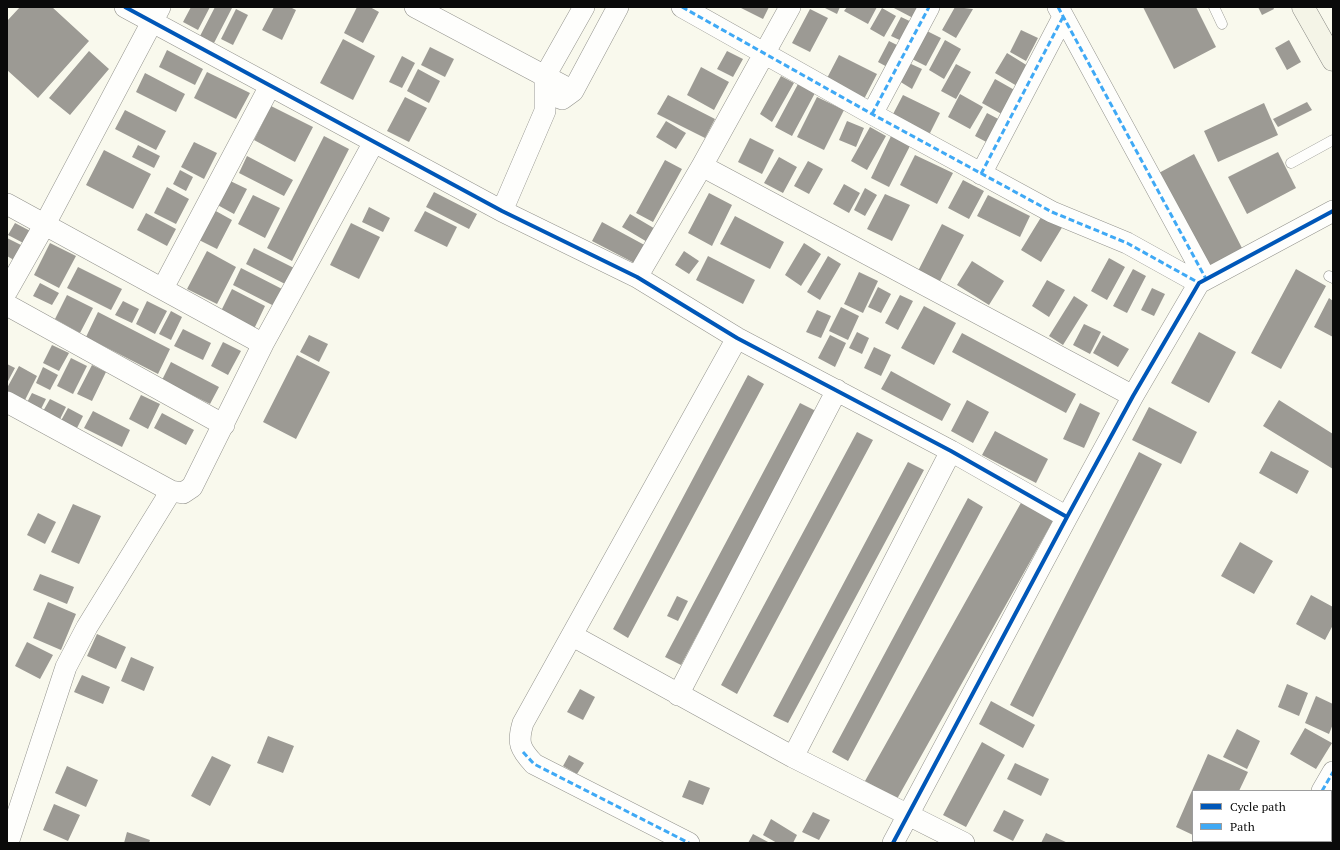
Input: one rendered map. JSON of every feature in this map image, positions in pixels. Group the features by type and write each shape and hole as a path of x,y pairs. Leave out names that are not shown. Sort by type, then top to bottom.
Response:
{"street":[{"path":"125,7 156,14 270,86 502,211 637,277 737,338 950,451 1067,517"},
{"path":"416,7 573,91"},
{"path":"502,211 545,111 545,76 584,7"},
{"path":"545,111 573,91 618,7"},
{"path":"682,7 872,114 1052,212 1127,243 1202,281"},
{"path":"637,277 702,166 790,7"},
{"path":"872,114 929,7"},
{"path":"1303,7 1333,60"},
{"path":"981,174 1061,12"},
{"path":"1061,12 1202,281"},
{"path":"7,291 45,224 156,14"},
{"path":"163,288 270,86"},
{"path":"7,402 171,491 183,493 192,487 263,344 374,142"},
{"path":"702,166 1133,396"},
{"path":"7,204 263,344"},
{"path":"894,843 1133,396 1202,281 1333,211"},
{"path":"7,305 224,424"},
{"path":"689,843 534,764 523,752 518,737 523,722 573,636 737,338"},
{"path":"678,695 837,390"},
{"path":"793,757 950,451"},
{"path":"8,843 66,667 87,627 171,491"},
{"path":"573,636 793,757 964,843"},
{"path":"1323,790 1333,772"}],"lane":[{"path":"1214,7 1222,24"},
{"path":"1292,163 1333,140"}],"building":[{"path":"20,7 52,7 89,41 38,98 7,70 7,21"},
{"path":"191,7 210,7 198,30 183,22"},
{"path":"215,7 232,8 214,43 200,36"},
{"path":"274,7 290,7 296,10 282,40 262,30"},
{"path":"357,7 370,7 379,12 363,43 344,33"},
{"path":"739,7 769,7 763,19"},
{"path":"823,7 840,7 837,14"},
{"path":"847,7 877,7 868,24 844,11"},
{"path":"892,7 918,7 913,18"},
{"path":"955,7 973,9 956,38 942,30"},
{"path":"1143,7 1196,7 1216,47 1174,69"},
{"path":"1258,7 1273,7 1274,9 1262,15"},
{"path":"882,8 896,16 884,37 870,29"},
{"path":"236,9 248,15 233,45 221,39"},
{"path":"810,9 828,18 810,52 792,43"},
{"path":"901,17 916,24 906,43 891,36"},
{"path":"1021,30 1038,38 1026,61 1010,52"},
{"path":"927,31 941,38 926,66 912,59"},
{"path":"343,39 375,56 353,100 320,83"},
{"path":"945,40 961,49 944,79 929,70"},
{"path":"1289,40 1301,62 1287,70 1275,48"},
{"path":"889,41 903,48 891,69 878,62"},
{"path":"430,47 454,59 445,77 421,65"},
{"path":"167,50 203,69 195,85 159,67"},
{"path":"89,51 109,69 70,115 49,98"},
{"path":"727,51 743,59 733,77 717,69"},
{"path":"1007,53 1028,66 1017,86 995,73"},
{"path":"839,55 877,74 863,101 825,82"},
{"path":"402,56 415,63 402,88 389,82"},
{"path":"909,63 922,69 912,89 899,81"},
{"path":"956,64 971,72 956,99 941,91"},
{"path":"701,67 729,82 714,110 687,95"},
{"path":"418,69 440,81 429,103 407,91"},
{"path":"207,72 250,93 236,119 194,98"},
{"path":"145,73 185,94 176,112 136,92"},
{"path":"781,76 794,83 772,122 760,114"},
{"path":"995,79 1018,92 1005,116 982,103"},
{"path":"798,84 815,93 792,136 775,127"},
{"path":"960,94 983,107 970,129 948,117"},
{"path":"668,95 715,119 705,138 657,114"},
{"path":"903,95 940,113 929,135 892,116"},
{"path":"405,97 427,108 409,142 387,131"},
{"path":"817,97 844,110 824,150 797,137"},
{"path":"1307,102 1312,110 1278,127 1273,119"},
{"path":"1264,103 1278,135 1218,162 1204,131"},
{"path":"271,106 313,127 295,162 254,140"},
{"path":"125,110 166,131 156,150 115,129"},
{"path":"987,113 1004,122 992,145 975,136"},
{"path":"666,121 686,133 676,149 656,137"},
{"path":"847,121 864,128 856,147 839,140"},
{"path":"870,127 886,136 867,170 851,161"},
{"path":"892,134 911,144 889,187 871,178"},
{"path":"324,136 349,149 292,261 267,248"},
{"path":"750,138 774,150 762,174 738,162"},
{"path":"194,142 217,153 204,179 181,167"},
{"path":"138,145 160,156 154,168 132,157"},
{"path":"104,150 151,174 133,209 86,185"},
{"path":"1278,152 1296,188 1247,214 1228,177"},
{"path":"1194,154 1243,250 1206,269 1157,174"},
{"path":"915,155 953,173 937,204 900,185"},
{"path":"247,156 293,180 284,196 239,173"},
{"path":"779,157 797,167 783,193 764,183"},
{"path":"665,160 682,169 653,222 636,213"},
{"path":"808,161 823,169 809,194 794,186"},
{"path":"180,170 193,177 186,191 173,184"},
{"path":"224,178 247,189 234,214 212,202"},
{"path":"963,180 984,191 969,219 948,208"},
{"path":"844,184 860,193 849,213 833,204"},
{"path":"167,187 189,199 176,224 154,213"},
{"path":"865,188 877,195 865,216 854,210"},
{"path":"434,192 477,214 469,229 426,207"},
{"path":"709,193 732,205 712,246 688,233"},
{"path":"885,194 910,205 892,241 867,229"},
{"path":"253,195 280,208 265,238 238,224"},
{"path":"988,195 1030,216 1020,237 977,216"},
{"path":"369,207 390,218 383,232 362,222"},
{"path":"214,210 232,220 217,249 199,240"},
{"path":"425,211 457,227 447,247 414,231"},
{"path":"146,213 176,229 167,246 137,230"},
{"path":"630,214 657,230 649,243 622,227"},
{"path":"1043,214 1063,226 1041,262 1021,250"},
{"path":"735,216 784,242 770,269 720,244"},
{"path":"602,222 650,248 640,266 592,241"},
{"path":"15,223 36,234 29,246 8,235"},
{"path":"351,223 380,237 359,279 330,265"},
{"path":"942,224 964,235 939,283 918,271"},
{"path":"7,238 27,248 19,263 7,256"},
{"path":"50,243 76,256 59,288 34,275"},
{"path":"804,243 821,254 801,286 785,275"},
{"path":"254,248 296,269 287,285 246,264"},
{"path":"207,251 236,267 217,304 187,289"},
{"path":"684,251 699,261 689,274 675,265"},
{"path":"708,256 755,280 743,304 696,280"},
{"path":"828,256 841,264 820,300 807,292"},
{"path":"1109,258 1125,267 1107,300 1091,291"},
{"path":"972,261 1004,281 989,305 957,285"},
{"path":"78,267 122,289 111,310 67,288"},
{"path":"241,268 286,291 278,308 233,285"},
{"path":"1133,269 1146,276 1127,313 1113,306"},
{"path":"1296,269 1326,286 1281,369 1251,353"},
{"path":"859,272 878,281 863,313 844,304"},
{"path":"1047,280 1065,290 1049,317 1032,306"},
{"path":"40,283 59,293 52,305 33,296"},
{"path":"878,287 891,294 881,313 868,307"},
{"path":"1152,288 1165,294 1154,316 1141,310"},
{"path":"232,289 265,306 254,329 221,311"},
{"path":"67,295 93,308 80,333 55,319"},
{"path":"900,295 913,301 898,330 885,323"},
{"path":"1074,296 1088,305 1063,345 1049,336"},
{"path":"1329,298 1333,301 1333,337 1314,327"},
{"path":"123,301 139,309 132,323 115,315"},
{"path":"147,301 167,311 155,334 136,324"},
{"path":"924,306 956,323 934,365 901,348"},
{"path":"841,307 859,316 848,340 829,331"},
{"path":"817,310 831,316 821,338 806,332"},
{"path":"171,311 182,317 171,340 159,334"},
{"path":"98,312 170,349 158,374 86,337"},
{"path":"1084,324 1101,332 1090,354 1073,345"},
{"path":"183,329 211,343 203,360 174,346"},
{"path":"857,332 869,338 862,354 849,348"},
{"path":"1199,332 1236,352 1209,403 1171,383"},
{"path":"962,333 1076,394 1066,413 952,352"},
{"path":"309,335 328,344 319,362 300,352"},
{"path":"830,335 846,343 835,367 818,358"},
{"path":"1103,335 1129,349 1118,367 1093,353"},
{"path":"223,342 241,351 228,375 211,366"},
{"path":"52,345 69,353 59,371 43,363"},
{"path":"874,347 891,355 881,376 864,368"},
{"path":"297,355 330,372 296,439 263,422"},
{"path":"71,358 87,366 73,394 57,386"},
{"path":"171,362 219,387 210,404 162,380"},
{"path":"7,364 15,368 7,383"},
{"path":"92,365 106,372 92,401 77,394"},
{"path":"19,366 37,376 23,404 7,395 7,388"},
{"path":"43,367 58,375 50,390 36,383"},
{"path":"891,371 951,404 942,421 881,389"},
{"path":"748,375 764,384 628,638 613,629"},
{"path":"32,393 46,399 38,415 24,408"},
{"path":"141,395 160,404 148,429 129,419"},
{"path":"50,399 66,407 59,421 42,413"},
{"path":"967,400 989,412 973,443 951,431"},
{"path":"1279,400 1333,434 1333,469 1263,426"},
{"path":"800,403 816,411 681,665 665,657"},
{"path":"1080,403 1100,413 1084,448 1063,439"},
{"path":"1149,407 1197,432 1181,464 1132,440"},
{"path":"68,408 83,416 74,434 58,426"},
{"path":"93,411 130,430 122,447 84,428"},
{"path":"162,413 194,430 186,445 154,428"},
{"path":"995,431 1048,459 1036,483 982,455"},
{"path":"857,432 873,440 737,694 721,685"},
{"path":"1271,451 1309,471 1297,494 1259,473"},
{"path":"1139,452 1162,464 1033,717 1010,705"},
{"path":"908,462 924,470 788,723 773,716"},
{"path":"968,498 983,507 848,761 832,752"},
{"path":"1022,501 1054,519 897,799 865,781"},
{"path":"73,504 101,516 79,564 51,552"},
{"path":"38,513 56,522 45,544 27,535"},
{"path":"1240,542 1273,561 1254,594 1221,576"},
{"path":"40,574 74,587 67,604 33,590"},
{"path":"1311,595 1333,607 1333,625 1325,640 1296,624"},
{"path":"677,596 688,601 678,621 667,616"},
{"path":"48,602 76,614 61,650 33,638"},
{"path":"97,634 126,647 116,669 87,656"},
{"path":"27,642 53,655 40,679 15,666"},
{"path":"131,657 154,667 144,691 121,681"},
{"path":"82,675 110,687 103,704 74,692"},
{"path":"1287,684 1308,693 1299,716 1278,707"},
{"path":"580,689 595,697 583,720 567,712"},
{"path":"1316,696 1333,704 1333,724 1329,734 1305,723"},
{"path":"991,701 1035,725 1023,748 979,724"},
{"path":"1305,728 1332,743 1316,769 1290,754"},
{"path":"1237,729 1260,741 1247,769 1223,757"},
{"path":"268,736 294,746 283,773 257,763"},
{"path":"982,742 1005,755 966,827 943,815"},
{"path":"1208,754 1248,772 1239,790 1192,790"},
{"path":"569,755 584,763 577,774 563,766"},
{"path":"212,756 231,765 210,806 191,796"},
{"path":"1015,763 1049,779 1041,796 1007,779"},
{"path":"67,766 98,780 86,807 55,793"},
{"path":"689,780 710,788 703,805 682,797"},
{"path":"1192,790 1192,835 1176,827"},
{"path":"54,804 80,815 68,841 43,830"},
{"path":"1004,810 1024,820 1013,841 993,831"},
{"path":"813,812 830,820 819,840 802,832"},
{"path":"771,819 797,835 793,843 777,843 763,835"},
{"path":"127,832 150,840 149,843 124,843"},
{"path":"1046,833 1068,843 1041,843"},
{"path":"753,834 770,843 748,843"}],"marked path":[{"path":"682,7 872,114 1052,212 1127,243 1199,283"},
{"path":"872,114 929,7"},
{"path":"1058,7 1206,279"},
{"path":"981,174 1063,17"},
{"path":"523,752 534,764 689,843"},
{"path":"1323,790 1333,772"}],"cycle path":[{"path":"125,7 502,211 637,277 737,338 951,451 1067,517"},
{"path":"893,843 1133,396 1199,283 1333,211"}]}
